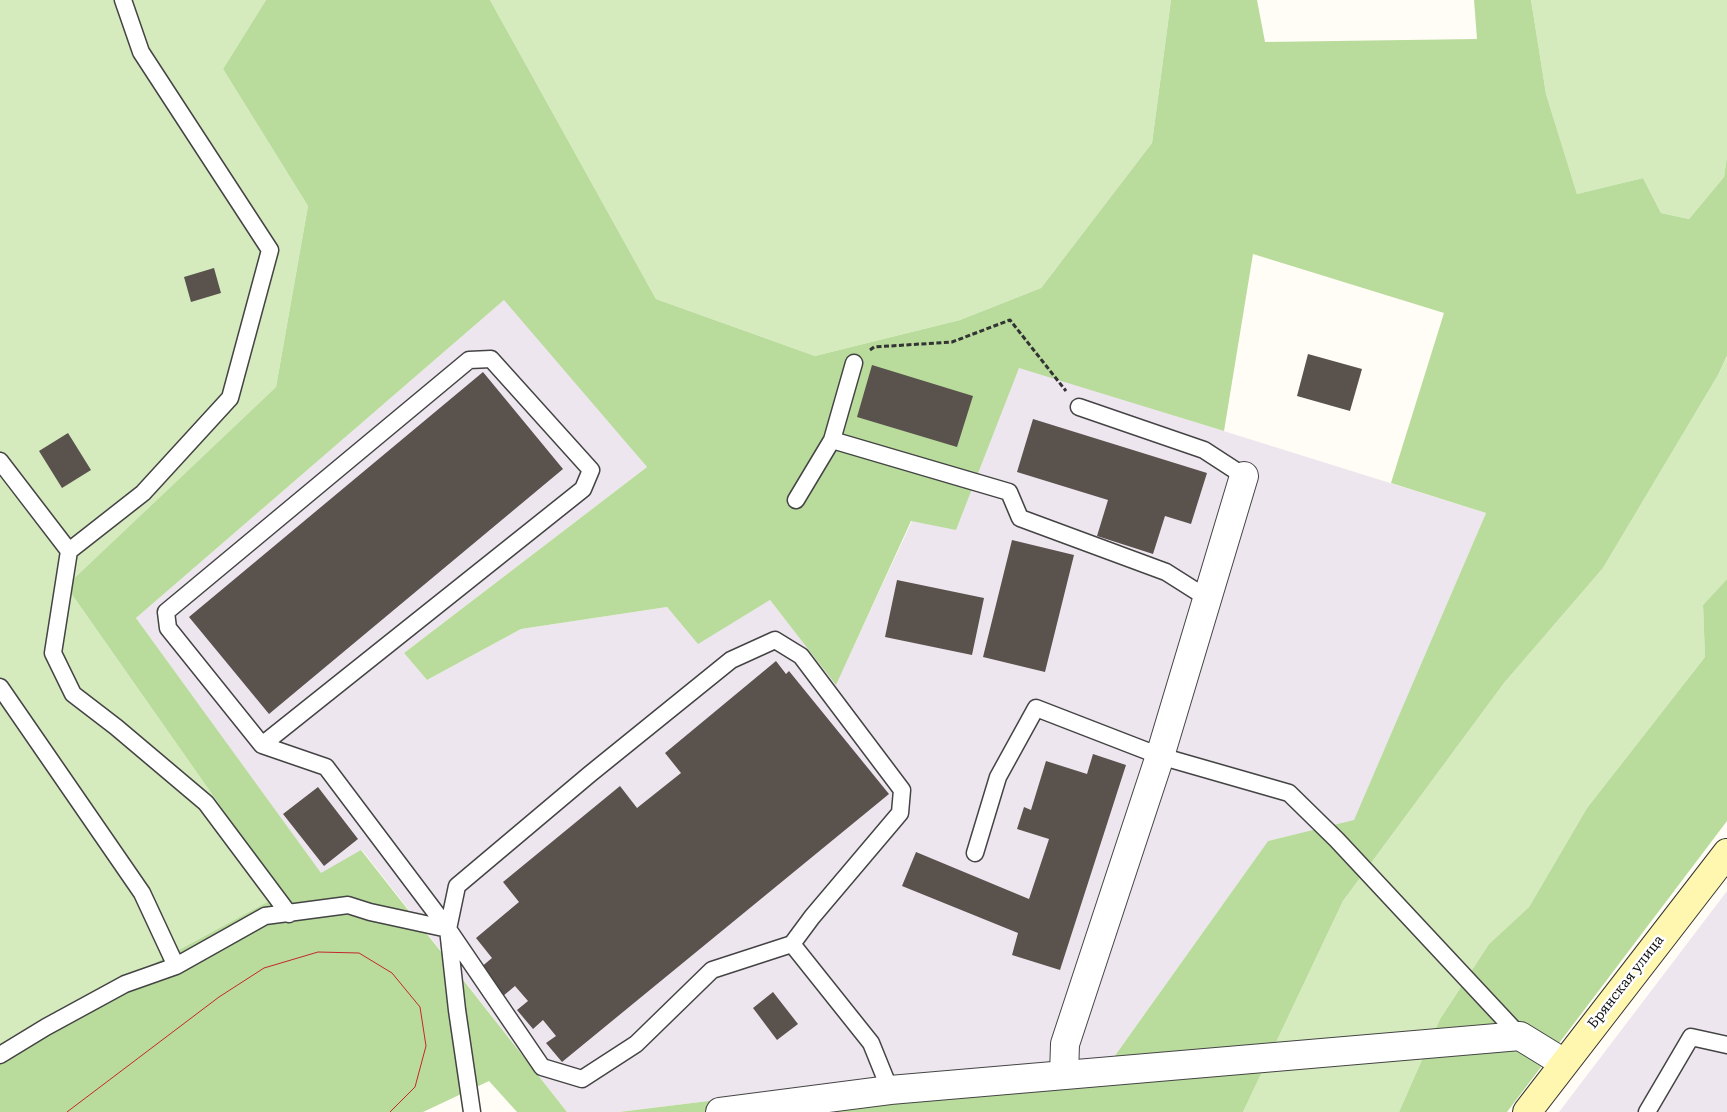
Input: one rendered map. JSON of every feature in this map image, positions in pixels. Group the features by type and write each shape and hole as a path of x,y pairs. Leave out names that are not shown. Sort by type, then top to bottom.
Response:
{"street":[{"path":"1064,1075 1065,1044 1160,756 1244,476"},
{"name":"Брянская улица","path":"1527,1112 1727,854"},
{"path":"720,1112 890,1090 1520,1036 1564,1063"}],"lane":[{"path":"123,0 141,52 270,250 230,398 143,493 69,551 53,653 73,694 116,727 206,803 289,914"},
{"path":"262,744 583,489 591,470 492,359 469,360 166,612 168,628 262,744 326,767 448,929 542,1066 582,1079 636,1044 712,970 792,944 812,917 900,813 902,790 801,656 775,640 731,660 590,774 457,886 448,929 457,1010 472,1112"},
{"path":"796,500 832,440 854,363"},
{"path":"1079,407 1204,450 1244,476"},
{"path":"832,440 1009,492 1020,518 1166,572 1207,598"},
{"path":"0,461 69,551"},
{"path":"0,687 142,893 176,966"},
{"path":"975,853 998,777 1036,708 1160,756 1289,793 1337,840 1520,1036"},
{"path":"0,1055 46,1027 125,984 176,966 265,916 348,905 370,912 448,929"},
{"path":"792,944 871,1042 890,1090"},
{"path":"1647,1112 1692,1037 1727,1044"}],"path":[{"path":"854,363 874,347 952,342 1010,320 1079,407"}],"shaded area":[{"path":"505,299 647,467 404,653 427,680 521,629 667,607 698,643 770,600 836,684 912,521 956,529 1019,367 1486,513 1354,821 1268,841 1114,1057 920,1075 619,1112 567,1112 362,850 321,874 136,618"},
{"path":"1727,891 1727,1112 1559,1112"}],"green space":[{"path":"0,0 266,0 223,69 308,206 276,387 66,586 282,894 0,1047"},
{"path":"266,0 490,0 656,299 815,356 960,320 1041,288 1152,143 1171,0 1257,0 1265,42 1477,39 1474,0 1531,0 1546,94 1577,194 1643,178 1661,213 1689,219 1724,177 1727,157 1727,356 1718,375 1603,568 1504,683 1343,901 1243,1112 619,1112 920,1075 1114,1057 1268,841 1354,820 1486,513 1391,483 1444,313 1253,254 1224,431 1019,368 956,530 911,521 836,685 770,600 698,644 667,607 521,629 427,680 404,653 647,467 504,300 136,618 321,873 361,850 567,1112 517,1112 489,1081 423,1112 0,1112 0,1047 282,894 66,586 276,387 308,206 223,69"},
{"path":"490,0 1171,0 1152,143 1041,288 960,320 815,356 656,299"},
{"path":"1531,0 1727,0 1727,157 1724,177 1689,219 1661,213 1643,178 1577,194 1546,94"},
{"path":"1727,357 1727,579 1703,605 1705,657 1587,808 1529,907 1489,944 1440,1019 1399,1112 1243,1112 1343,901 1504,683 1603,568"},
{"path":"1727,579 1727,821 1507,1112 1399,1112 1440,1019 1489,944 1529,907 1587,808 1705,657 1703,605"}],"building":[{"path":"214,268 221,293 191,302 184,277"},
{"path":"1308,354 1362,369 1350,411 1297,396"},
{"path":"872,365 973,396 957,447 857,417"},
{"path":"483,372 563,469 269,714 189,617"},
{"path":"1033,419 1207,473 1191,524 1165,516 1153,554 1097,536 1108,500 1017,472"},
{"path":"68,433 91,470 62,488 39,451"},
{"path":"1012,540 1074,555 1045,672 983,657"},
{"path":"897,580 984,598 972,655 885,637"},
{"path":"776,661 786,674 789,671 889,794 562,1062 546,1043 556,1036 543,1020 533,1029 517,1010 528,1001 515,986 503,996 480,968 492,958 476,938 519,902 503,882 620,786 637,808 681,773 665,753"},
{"path":"1093,754 1126,765 1060,970 1012,955 1018,933 902,886 916,852 1029,899 1049,839 1017,829 1024,807 1031,810 1046,761 1087,774"},
{"path":"318,787 358,839 324,866 283,814"},
{"path":"773,992 798,1024 777,1040 753,1008"}],"tram line":[{"path":"67,1112 219,997 264,968 318,952 359,953 392,973 420,1007 426,1046 415,1087 390,1112"}]}
